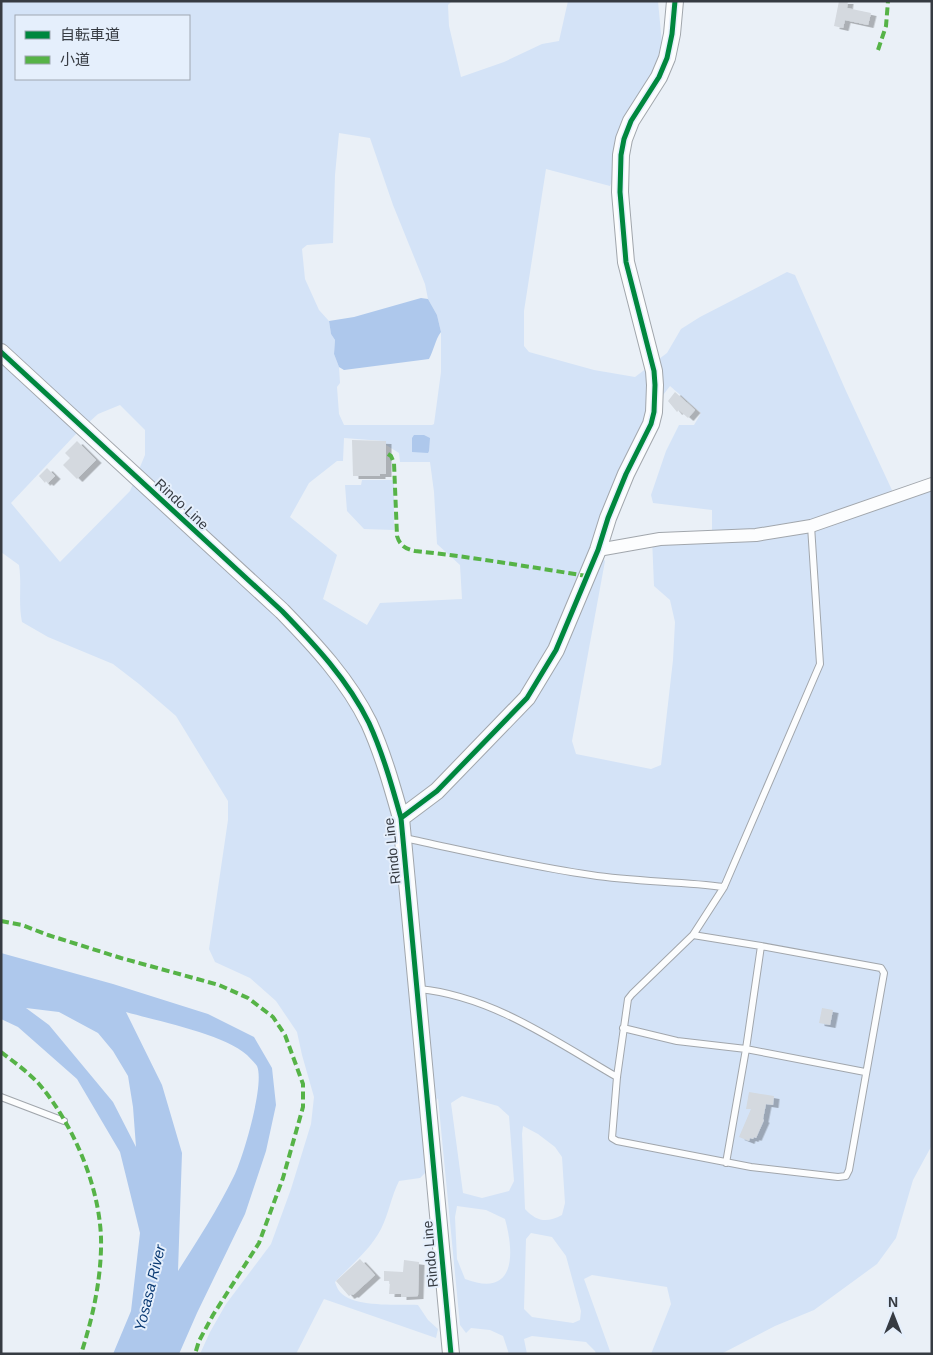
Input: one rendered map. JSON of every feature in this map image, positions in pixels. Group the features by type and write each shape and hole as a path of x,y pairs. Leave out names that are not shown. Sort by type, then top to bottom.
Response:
{"street":[{"path":"401,818 437,792 527,698 556,650 598,550 608,518 626,474 645,438 654,412 654,371 626,262 620,192 621,155 624,139 631,121 659,77 667,58 672,34 675,1"},
{"name":"Rindo Line","path":"1,352 282,611 312,642 338,673 368,722 384,757 401,818 451,1354"},
{"path":"598,550 660,539 756,534 811,526 932,484"}],"lane":[{"path":"692,936 761,946 881,968 884,973 849,1170 846,1176 838,1177 726,1163 617,1141 612,1138 617,1077 628,999 692,936 724,887 820,664 811,526"},
{"path":"403,837 513,862 589,875 724,887"},
{"path":"726,1163 746,1049 761,946"},
{"path":"417,989 438,991 466,998 523,1022 617,1077"},
{"path":"624,1028 677,1041 746,1049 865,1072"},
{"path":"1,1097 64,1121"}],"shaded area":[{"path":"1,1 452,1 448,5 449,26 461,77 504,62 542,44 559,41 568,1 658,1 662,61 610,186 546,169 524,311 524,346 529,352 594,370 635,377 667,353 681,329 700,317 787,272 795,275 897,501 932,491 932,1145 913,1180 896,1238 877,1264 814,1310 775,1326 721,1354 651,1354 671,1304 667,1287 592,1275 584,1279 611,1354 596,1354 586,1342 532,1336 524,1339 527,1354 509,1354 503,1336 490,1330 471,1328 466,1333 460,1325 438,1098 425,1117 426,1172 420,1178 399,1181 384,1223 377,1236 335,1282 340,1292 355,1301 377,1304 418,1305 428,1320 438,1329 436,1338 324,1299 296,1354 200,1354 226,1304 271,1244 291,1189 311,1124 314,1097 297,1032 276,1001 250,978 215,962 209,949 228,820 228,801 176,716 113,664 48,637 22,622 19,565 1,552","holes":["339,133 370,138 393,205 425,284 428,299 437,315 441,332 441,372 434,424 432,425 344,425 339,414 337,387 340,383 339,367 334,354 335,340 331,334 329,321 319,310 305,279 302,249 307,245 333,243 335,175","670,386 701,413 694,425 679,425 666,451 651,495 653,503 712,510 712,530 652,538 654,586 670,600 675,622 673,660 661,765 651,769 576,754 572,741 605,561 595,550 657,403","120,405 145,430 145,455 130,491 60,562 11,503 75,435 98,414","344,438 383,441 399,453 400,462 430,462 437,544 460,565 462,599 380,603 367,625 323,599 337,555 290,517 309,483 337,461 343,461","462,1096 498,1106 509,1116 514,1181 509,1191 482,1198 463,1193 451,1103","523,1126 538,1134 555,1147 562,1157 565,1203 562,1215 542,1220 534,1217 525,1209","457,1206 486,1210 505,1219 510,1246 510,1259 508,1270 502,1278 494,1283 481,1283 465,1279 457,1259 455,1217","531,1233 552,1237 566,1256 581,1311 580,1320 573,1323 532,1317 524,1309 526,1239"]},
{"path":"362,480 394,480 394,530 364,529 347,511 345,485 361,485"}],"water":[{"path":"421,298 428,299 437,315 441,332 429,359 344,370 339,367 334,354 335,340 331,334 329,321 354,317"},
{"path":"414,435 424,435 430,438 428,453 412,452 412,438"},
{"name":"Yosasa River","path":"1,953 113,984 208,1014 254,1037 272,1068 276,1105 266,1151 245,1214 179,1354 113,1354 131,1311 140,1233 120,1152 77,1079 18,1027 1,1019","holes":["26,1008 59,1012 98,1033 113,1051 128,1076 136,1147 113,1102 49,1025","126,1012 189,1029 236,1047 257,1066 259,1075 256,1104 238,1167 214,1213 178,1271 182,1153 162,1085"]}],"building":[{"path":"839,1 848,1 847,8 871,13 868,25 845,20 843,28 834,26"},
{"path":"675,392 695,410 688,418 679,410 677,412 668,401"},
{"path":"352,440 386,441 386,474 380,474 380,476 353,476"},
{"path":"77,441 96,460 77,479 63,465 70,458 65,453"},
{"path":"47,468 55,476 48,483 46,481 45,483 39,476"},
{"path":"822,1008 833,1010 830,1025 819,1023"},
{"path":"749,1092 774,1096 773,1105 766,1104 764,1120 756,1138 750,1138 749,1141 739,1137 751,1109 746,1109"},
{"path":"360,1259 375,1275 353,1295 349,1296 336,1281"},
{"path":"404,1260 419,1262 418,1296 401,1297 401,1294 389,1294 390,1281 384,1281 384,1271 403,1272"}],"marked path":[{"path":"878,50 886,26 888,1"},
{"path":"388,454 394,463 397,536 406,548 415,551 587,576"},
{"path":"1,921 22,925 121,958 219,985 248,998 273,1017 285,1035 303,1084 303,1107 283,1178 259,1243 213,1315 199,1341 195,1354"},
{"path":"1,1052 35,1080 52,1101 75,1140 92,1184 97,1206 101,1249 95,1302 81,1354"}],"cycle path":[{"path":"401,818 437,791 527,698 556,650 598,550 608,518 626,474 651,424 654,412 654,371 626,262 620,192 621,155 624,139 631,121 659,77 667,58 672,34 675,1"},
{"path":"1,352 282,611 341,678 361,707 369,723 383,758 401,818 451,1354"}]}
